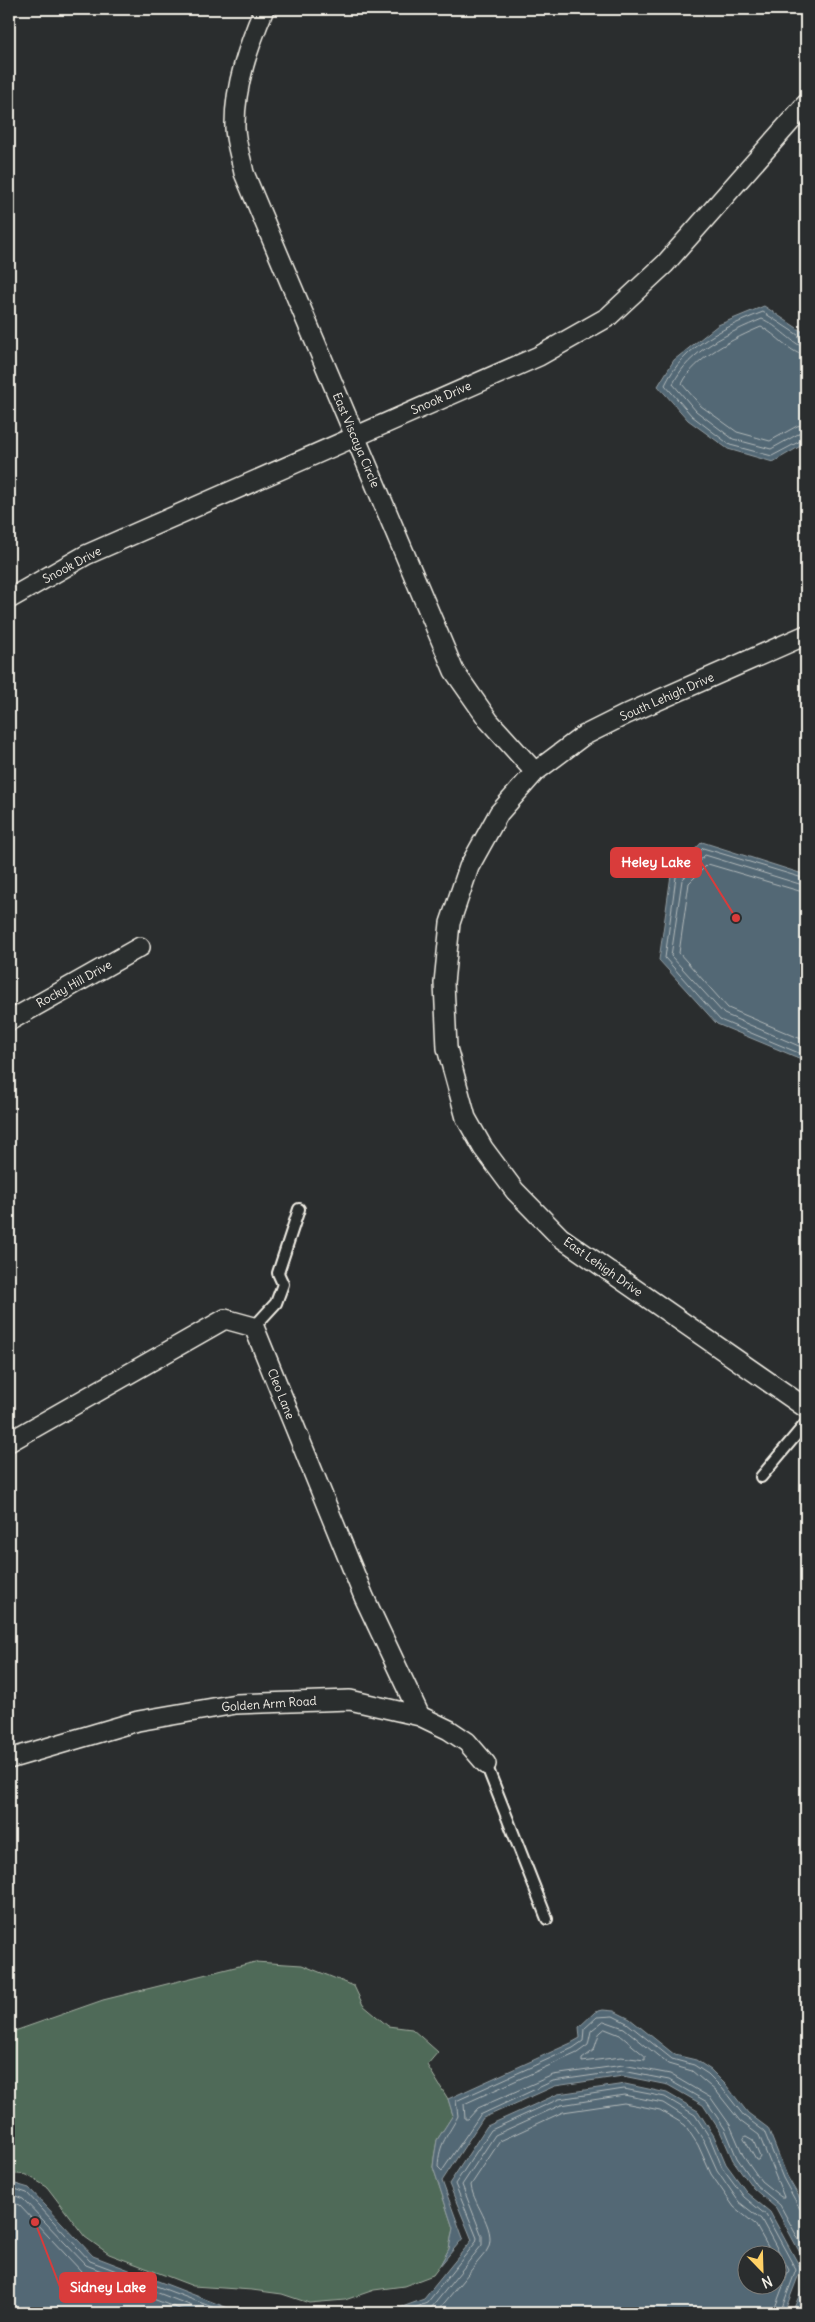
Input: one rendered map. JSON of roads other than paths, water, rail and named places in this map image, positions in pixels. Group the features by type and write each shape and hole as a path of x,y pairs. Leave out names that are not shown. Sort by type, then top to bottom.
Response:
{"street":[{"name":"East Viscaya Circle","path":"264,9 252,39 239,83 235,125 244,173 454,670 489,721 535,772"},
{"name":"Snook Drive","path":"9,599 86,555 539,356 608,317 665,264 806,104"},
{"name":"South Lehigh Drive","path":"535,772 584,736 627,714 806,635"},
{"name":"East Lehigh Drive","path":"535,772 495,820 469,866 450,923 444,983 447,1048 466,1118 483,1148 515,1191 560,1237 806,1408"},
{"name":"Rocky Hill Drive","path":"9,1021 140,947"},
{"path":"9,1442 225,1319 254,1327"},
{"name":"Cleo Lane","path":"254,1327 364,1598 420,1716"},
{"name":"Golden Arm Road","path":"9,1759 138,1721 236,1704 350,1700 420,1716 449,1730 467,1742 486,1764"}],"lane":[{"path":"254,1327 276,1303 283,1284 278,1273 299,1209"},
{"path":"761,1477 806,1423"},
{"path":"486,1764 546,1919"}],"water":[{"path":"764,306 803,332 806,344 806,436 804,444 773,462 728,449 688,420 658,386 674,360 718,325"},
{"path":"702,842 806,875 806,1061 717,1024 659,960 671,875"},
{"path":"603,2010 614,2011 630,2019 675,2055 696,2060 711,2070 726,2085 748,2113 768,2128 787,2176 806,2209 806,2264 776,2208 753,2188 733,2160 720,2131 703,2105 668,2085 623,2076 555,2086 483,2118 442,2181 463,2238 439,2267 449,2249 453,2228 433,2167 437,2140 453,2115 448,2099 580,2038 579,2027 595,2012"},
{"path":"625,2084 667,2093 698,2111 714,2136 726,2164 748,2194 770,2212 787,2244 738,2244 738,2294 788,2294 788,2245 801,2269 784,2313 386,2313 424,2299 472,2240 449,2184 487,2126 558,2094"},
{"path":"9,2182 29,2188 93,2256 241,2313 9,2313"},
{"path":"806,2279 806,2313 792,2313"}],"place":[{"name":"Heley Lake","path":"736,918"},
{"name":"Sidney Lake","path":"35,2222"}]}
